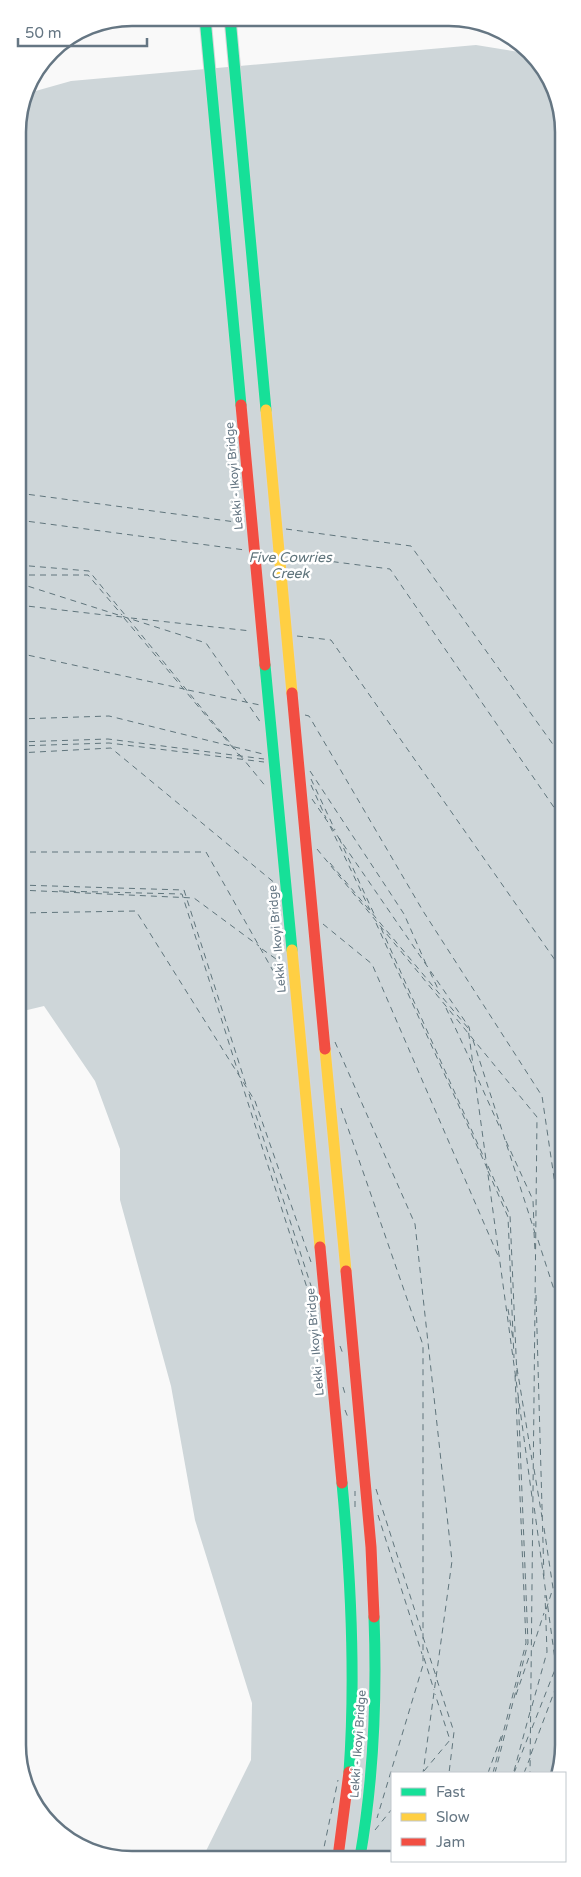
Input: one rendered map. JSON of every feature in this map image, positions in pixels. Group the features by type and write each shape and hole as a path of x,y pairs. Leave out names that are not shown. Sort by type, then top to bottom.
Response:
{"main road":[{"name":"Lekki - Ikoyi Bridge","path":"206,26 348,1550 354,1637 354,1701 351,1769 339,1851"},
{"name":"Lekki - Ikoyi Bridge","path":"231,26 371,1547 376,1632 376,1704 372,1775 361,1851"}],"water":[{"name":"Five Cowries Creek","path":"476,45 517,52 524,57 544,85 553,111 555,132 555,1752 551,1772 391,1772 391,1851 206,1851 251,1760 252,1703 195,1520 171,1386 120,1200 120,1149 95,1081 44,1006 26,1010 26,125 34,91 71,81"}],"ferry route":[{"path":"26,494 243,523"},
{"path":"26,521 245,550"},
{"path":"286,529 411,546 555,747"},
{"path":"289,556 390,569 555,809"},
{"path":"26,566 89,571 267,788"},
{"path":"26,575 88,575 122,615"},
{"path":"26,586 206,643 261,723"},
{"path":"26,606 122,617"},
{"path":"124,618 239,755"},
{"path":"131,618 251,631"},
{"path":"297,636 331,640 555,960"},
{"path":"26,655 184,689"},
{"path":"188,690 260,705"},
{"path":"305,715 309,716 423,911 542,1096 555,1185"},
{"path":"26,719 109,716 263,754"},
{"path":"26,742 108,739 264,759"},
{"path":"26,746 109,743 264,762"},
{"path":"26,753 111,748 276,884"},
{"path":"310,771 404,914 426,964"},
{"path":"311,779 335,830"},
{"path":"311,785 326,818"},
{"path":"312,799 469,1027 471,1036"},
{"path":"330,826 370,910"},
{"path":"339,838 375,916"},
{"path":"317,849 537,1117 530,1772"},
{"path":"26,852 206,852 285,992"},
{"path":"330,863 468,1028 532,1497"},
{"path":"26,885 184,890 247,1088"},
{"path":"26,890 194,898 259,946"},
{"path":"59,891 182,894 239,1075"},
{"path":"26,913 136,911 255,1101 311,1262"},
{"path":"376,923 487,1168"},
{"path":"323,924 372,964 499,1258"},
{"path":"381,928 485,1160"},
{"path":"262,949 283,964"},
{"path":"430,972 439,991"},
{"path":"446,1008 473,1066"},
{"path":"473,1040 535,1233"},
{"path":"335,1042 415,1224 452,1561 423,1772"},
{"path":"474,1070 500,1128"},
{"path":"241,1081 316,1316"},
{"path":"249,1094 314,1295"},
{"path":"341,1108 423,1345 423,1665 377,1818"},
{"path":"506,1141 533,1200 534,1226"},
{"path":"488,1166 510,1215 517,1377"},
{"path":"488,1171 508,1217 514,1358"},
{"path":"534,1232 535,1251"},
{"path":"537,1237 555,1293"},
{"path":"536,1295 544,1578"},
{"path":"508,1309 513,1339"},
{"path":"340,1346 343,1354"},
{"path":"517,1368 532,1460"},
{"path":"493,1772 526,1643 515,1374"},
{"path":"343,1387 346,1397"},
{"path":"495,1772 528,1643 518,1393"},
{"path":"345,1410 349,1420"},
{"path":"534,1469 542,1517"},
{"path":"376,1489 422,1633"},
{"path":"355,1491 355,1507"},
{"path":"534,1506 555,1660"},
{"path":"378,1515 422,1654"},
{"path":"544,1528 553,1588 546,1610"},
{"path":"532,1706 547,1652 545,1595"},
{"path":"533,1647 544,1613"},
{"path":"423,1637 436,1676"},
{"path":"516,1695 530,1654"},
{"path":"424,1658 434,1690"},
{"path":"532,1728 555,1670"},
{"path":"437,1680 454,1732 449,1772"},
{"path":"531,1754 555,1690"},
{"path":"424,1771 450,1740 435,1694"},
{"path":"514,1771 530,1712"},
{"path":"514,1772 530,1732"},
{"path":"488,1772 502,1734"},
{"path":"524,1772 530,1758"},
{"path":"323,1851 338,1780"},
{"path":"375,1830 391,1810"}],"traffic: fast":[{"path":"206,26 241,405"},
{"path":"231,26 266,410"},
{"path":"265,665 292,950"},
{"path":"342,1483 352,1627 349,1772"},
{"path":"361,1851 369,1797 373,1737 374,1617"}],"traffic: slow":[{"path":"266,410 292,693"},
{"path":"292,950 320,1247"},
{"path":"325,1049 346,1271"}],"traffic: jam":[{"path":"241,405 265,665"},
{"path":"292,693 325,1049"},
{"path":"320,1247 342,1483"},
{"path":"346,1271 371,1547 374,1617"},
{"path":"339,1851 349,1772"}]}
